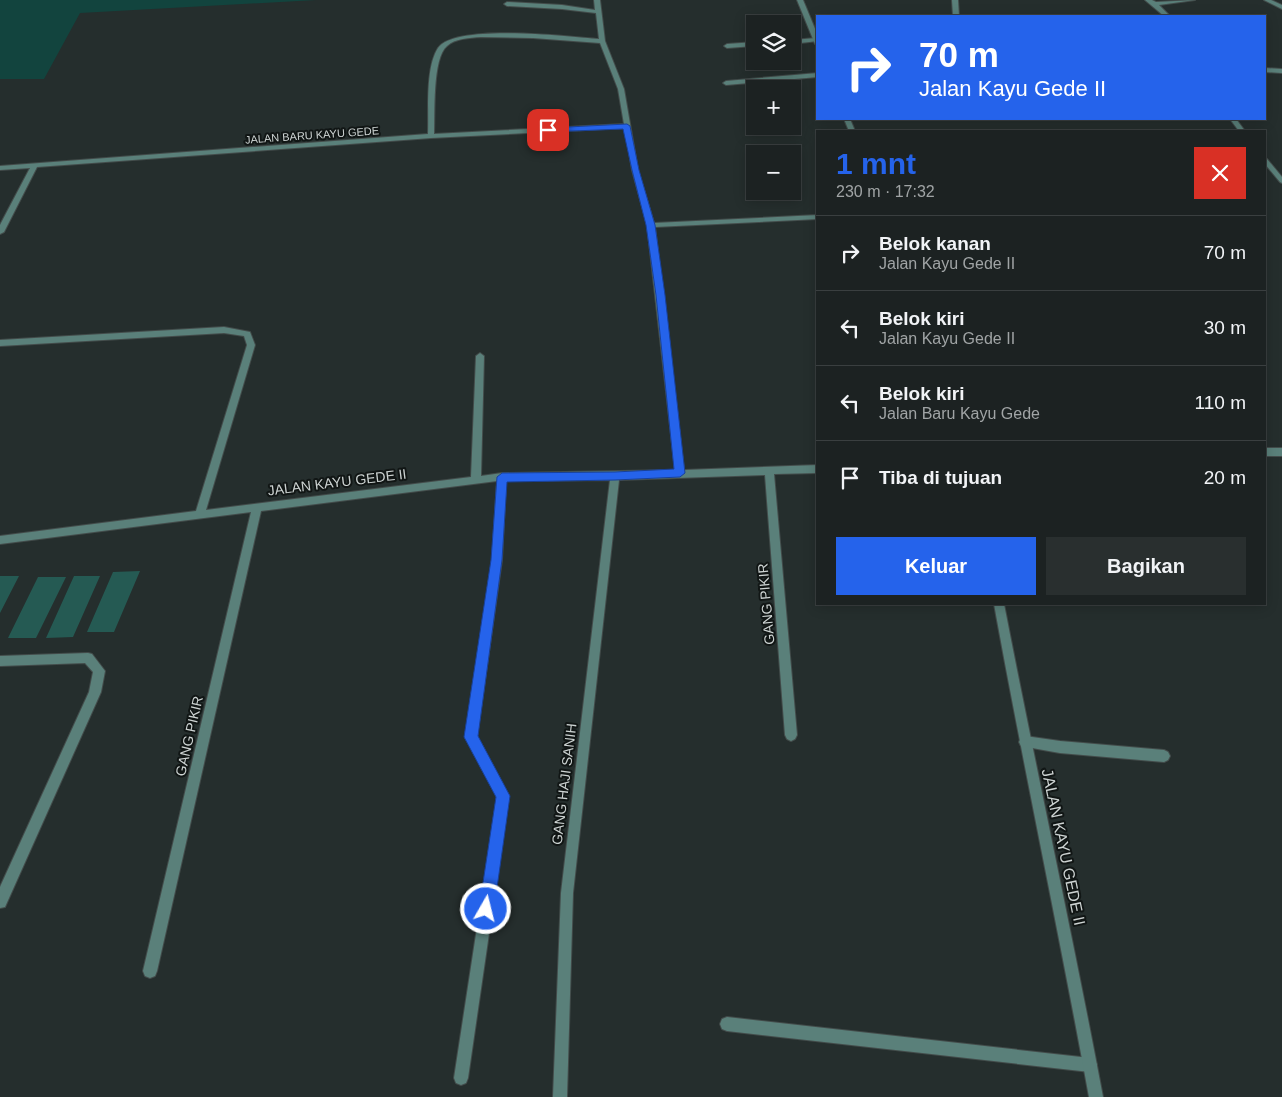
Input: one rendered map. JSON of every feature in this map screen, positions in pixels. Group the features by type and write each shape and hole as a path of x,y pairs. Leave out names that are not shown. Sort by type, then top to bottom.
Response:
{"street":[{"path":"597,0 602,40 621,89 636,170 651,225 680,473"},
{"path":"800,0 816,40"},
{"path":"955,0 956,15"},
{"path":"1148,0 1166,15"},
{"path":"1155,4 1192,0"},
{"path":"1267,0 1282,7"},
{"path":"507,4 562,7 598,12"},
{"path":"431,136 435,70 439,50 446,43 463,37 602,40"},
{"path":"801,42 816,42"},
{"path":"727,46 746,45"},
{"path":"1266,70 1282,71"},
{"path":"726,84 816,75"},
{"path":"1233,120 1241,130"},
{"name":"JALAN BARU KAYU GEDE","path":"0,168 431,136 627,126"},
{"path":"1266,161 1282,181"},
{"path":"0,232 34,166"},
{"path":"651,225 816,217"},
{"path":"0,343 224,330 247,334 251,345 199,516"},
{"path":"476,480 480,356"},
{"path":"1266,452 1282,452"},
{"name":"JALAN KAYU GEDE II","path":"0,540 502,477 615,476 816,469"},
{"name":"GANG PIKIR","path":"769,470 791,735"},
{"name":"GANG HAJI SANIH","path":"560,1097 567,893 615,476"},
{"path":"461,1078 503,796 471,737 497,560 502,477"},
{"name":"GANG PIKIR","path":"150,970 257,508"},
{"name":"JALAN KAYU GEDE II","path":"999,605 1025,742 1072,966 1096,1097"},
{"path":"0,661 88,658 99,671 95,692 0,902"},
{"path":"1025,742 1164,756"},
{"path":"727,1024 1090,1065"}],"green space":[{"path":"0,0 316,0 80,13 44,79 0,79"}],"building":[{"path":"140,571 114,632 87,632 113,572"},
{"path":"0,576 19,576 0,613"},
{"path":"74,576 100,576 73,637 46,638"},
{"path":"38,577 66,577 36,638 8,638"}],"route":[{"path":"486,909 503,796 471,737 497,560 502,477 615,476 680,473 651,225 636,170 627,126 548,130"}]}
